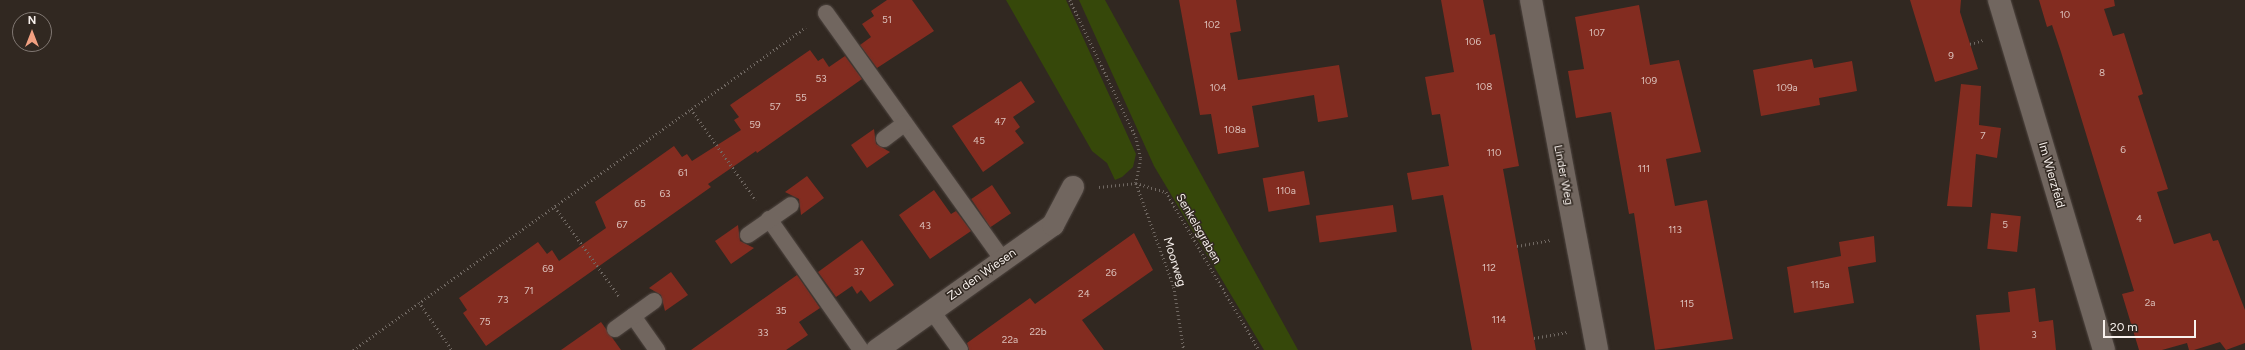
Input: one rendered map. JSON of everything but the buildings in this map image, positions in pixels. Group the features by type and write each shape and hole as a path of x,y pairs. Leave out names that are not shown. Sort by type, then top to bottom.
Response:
{"street":[{"name":"Linder Weg","path":"1531,0 1596,350"},
{"name":"Im Wierzfeld","path":"1999,0 2104,350"},
{"name":"Zu den Wiesen","path":"876,350 1053,225 1073,187"}],"lane":[{"path":"826,13 1003,260"},
{"path":"884,139 905,123"},
{"path":"748,235 791,205"},
{"path":"769,219 861,350"},
{"path":"615,329 654,301"},
{"path":"932,311 960,350"},
{"path":"632,316 657,350"}],"path":[{"path":"1070,0 1136,137 1141,159 1136,183 1073,187"},
{"path":"352,350 826,13"},
{"path":"691,109 769,219"},
{"name":"Moorweg","path":"1136,183 1174,287 1184,350"},
{"name":"Senkelsgraben","path":"1136,183 1166,192 1259,350"},
{"path":"555,207 632,316"},
{"path":"1517,246 1575,235"},
{"path":"419,302 452,350"},
{"path":"1534,338 1592,327"}],"green space":[{"path":"1006,0 1066,0 1136,154 1133,167 1122,177 1115,180 1107,163 1092,151"},
{"path":"1079,0 1105,0 1298,350 1264,350 1154,166"}]}
